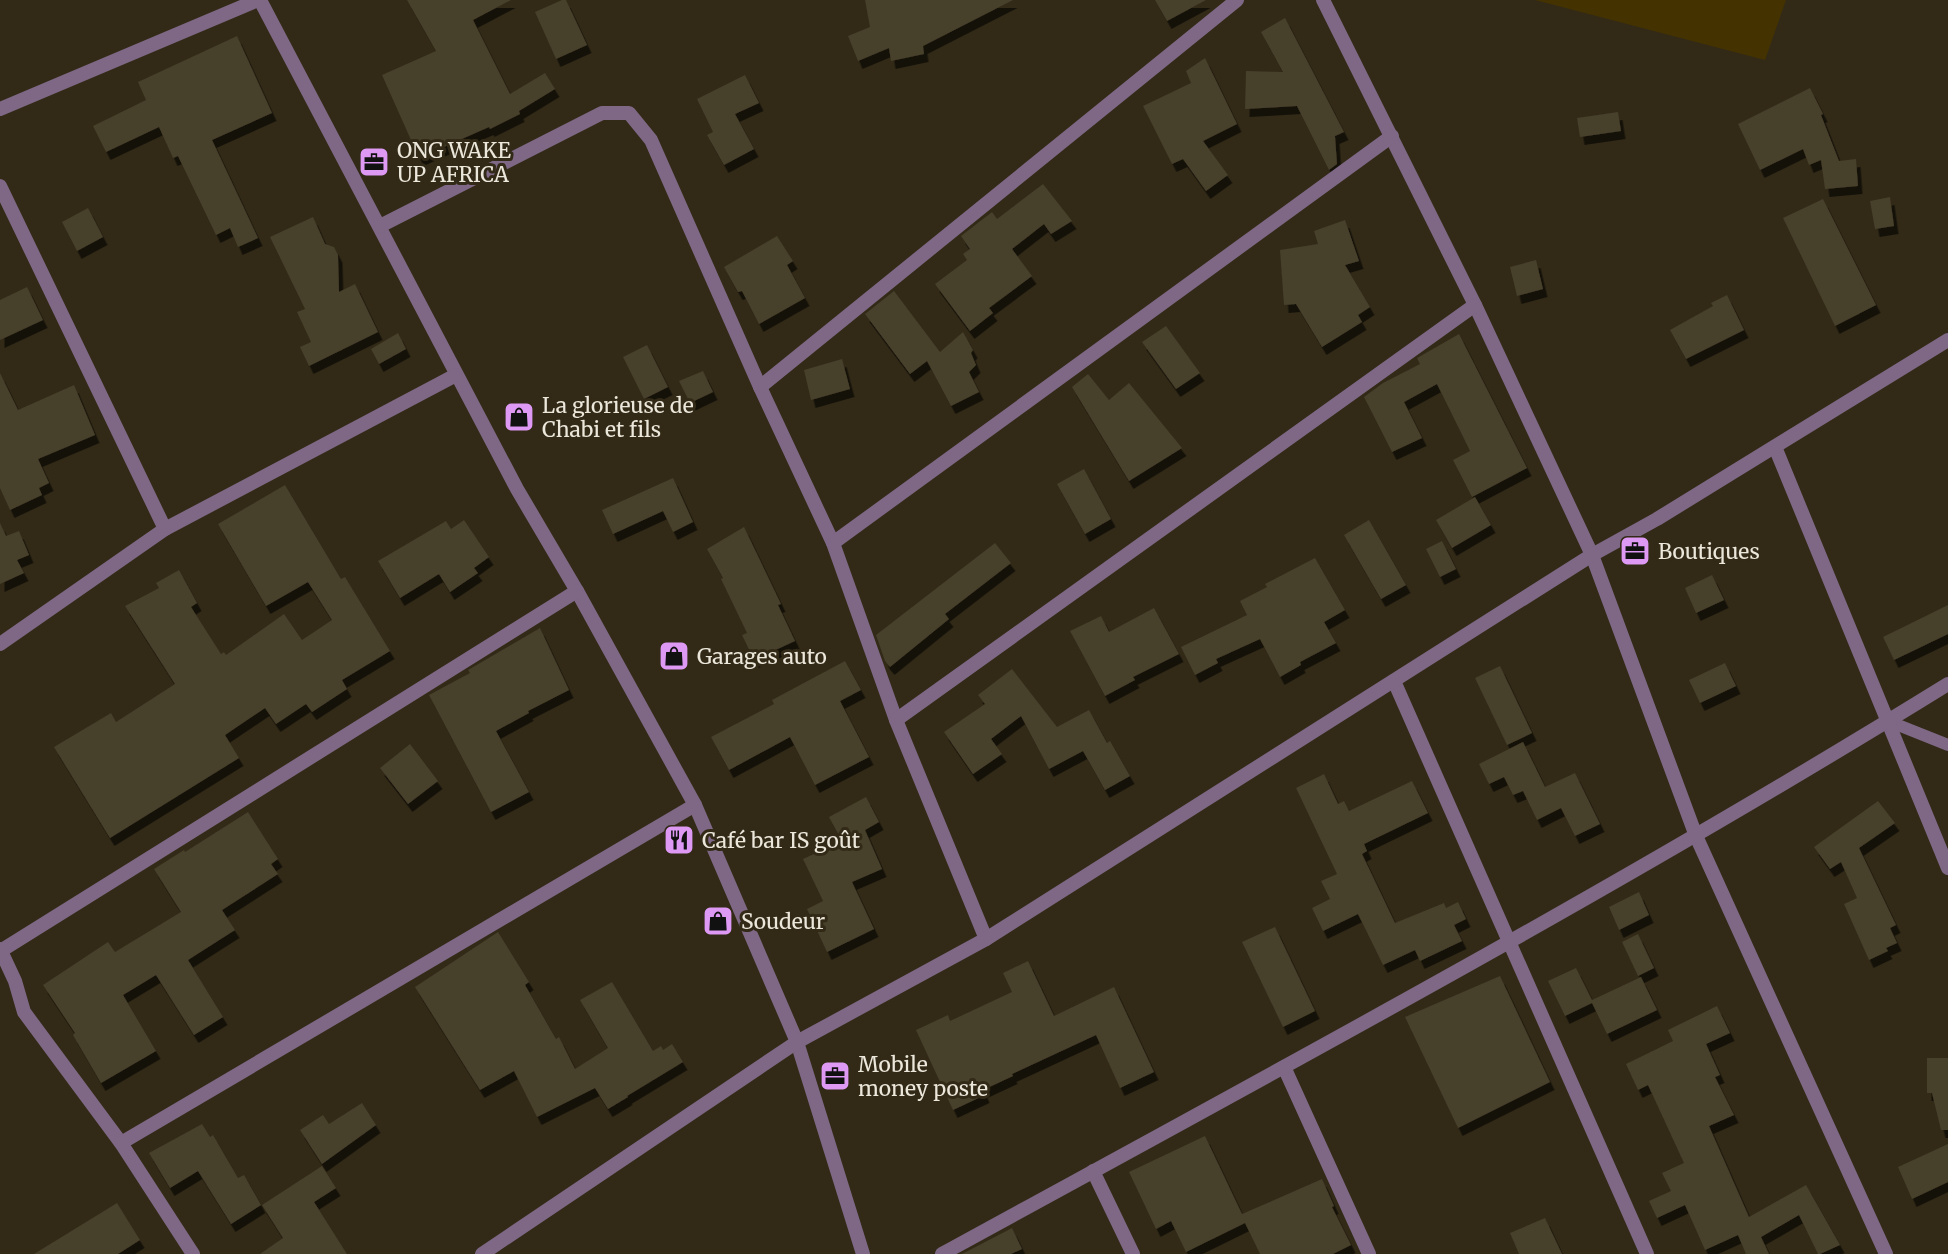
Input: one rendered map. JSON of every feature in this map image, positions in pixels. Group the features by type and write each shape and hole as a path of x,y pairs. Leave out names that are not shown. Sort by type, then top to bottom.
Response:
{"street":[{"path":"0,109 259,0 517,489 577,591 695,805 797,1042 863,1254"},
{"path":"760,387 1237,0"},
{"path":"1323,0 1475,305 1592,555 1696,835 1886,1254"},
{"path":"380,226 603,113 629,113 651,140 760,387 834,543 896,720 986,939"},
{"path":"834,543 1392,136"},
{"path":"0,186 164,529"},
{"path":"896,720 1475,305"},
{"path":"482,1254 797,1042 986,939 1592,555 1657,519 1948,340"},
{"path":"0,644 164,529 456,375"},
{"path":"1775,447 1948,868"},
{"path":"193,1254 121,1143 24,1012 15,981 1,949 577,591"},
{"path":"1394,681 1647,1254"},
{"path":"942,1254 1509,943 1948,684"},
{"path":"121,1143 695,805"},
{"path":"1284,1067 1369,1254"},
{"path":"1093,1171 1133,1254"}],"lane":[{"path":"1888,721 1948,745"}],"shaded area":[{"path":"1535,0 1786,0 1765,60"}],"building":[{"path":"407,0 511,0 473,20 510,94 545,73 555,89 519,111 520,114 419,158 382,75 436,51"},
{"path":"566,0 587,45 556,59 535,12"},
{"path":"865,0 1013,0 923,46 924,54 891,61 889,48 858,61 848,36 870,27"},
{"path":"1155,0 1206,0 1167,21"},
{"path":"1285,18 1344,132 1335,136 1337,164 1329,170 1297,106 1245,109 1246,71 1283,72 1261,32"},
{"path":"237,36 272,113 212,140 258,238 238,247 230,228 216,235 178,156 173,158 159,127 106,152 93,126 146,100 138,82"},
{"path":"1205,58 1237,124 1203,141 1228,175 1206,191 1183,159 1172,164 1143,106 1191,83 1186,71"},
{"path":"745,75 759,103 735,114 754,149 724,165 707,135 713,132 697,99"},
{"path":"1810,88 1823,114 1821,115 1839,161 1856,159 1858,186 1825,189 1821,160 1809,165 1803,149 1760,170 1738,124"},
{"path":"1618,112 1621,131 1580,137 1577,118"},
{"path":"1043,184 1072,221 1051,234 1044,224 1012,249 1032,276 989,308 993,313 970,331 935,284 967,260 963,254 970,249 961,236 992,212 997,219"},
{"path":"1890,197 1894,226 1875,229 1870,201"},
{"path":"1823,199 1876,305 1835,326 1783,218"},
{"path":"88,208 103,237 77,251 62,222"},
{"path":"313,217 325,244 334,247 338,255 339,292 355,284 378,332 309,366 300,347 311,342 297,312 305,309 270,237"},
{"path":"1345,220 1359,261 1345,265 1370,307 1358,315 1362,322 1322,347 1296,304 1284,305 1280,250 1318,244 1314,231"},
{"path":"777,236 793,261 787,265 805,298 759,324 742,291 738,292 724,267"},
{"path":"1536,260 1543,289 1517,296 1510,267"},
{"path":"27,287 43,320 0,340 0,300"},
{"path":"894,291 940,352 963,332 973,350 971,353 976,365 969,372 979,392 951,406 927,361 910,374 865,314"},
{"path":"1727,295 1744,330 1686,359 1670,330"},
{"path":"1166,326 1200,373 1176,389 1142,342"},
{"path":"398,333 406,349 379,364 371,349"},
{"path":"1459,334 1527,468 1472,497 1453,460 1470,451 1437,384 1404,402 1422,438 1392,452 1364,397 1383,383 1420,364 1417,358"},
{"path":"647,345 668,387 644,399 623,357"},
{"path":"842,359 850,389 811,400 804,370"},
{"path":"703,371 713,392 690,403 679,381"},
{"path":"0,373 18,410 74,385 95,435 38,459 49,483 39,488 42,495 10,510 0,488"},
{"path":"1088,374 1109,400 1129,383 1182,448 1129,481 1072,387"},
{"path":"1084,469 1111,519 1085,534 1057,484"},
{"path":"673,478 693,522 673,532 663,511 613,534 602,510"},
{"path":"285,485 341,579 345,577 390,651 342,680 347,689 312,712 306,704 276,724 265,708 225,735 239,758 110,838 54,747 111,713 116,722 175,684 125,606 159,588 156,583 179,570 197,603 191,607 221,654 224,652 226,655 284,614 302,640 332,620 308,582 266,606 218,524"},
{"path":"1475,497 1491,525 1452,548 1436,520"},
{"path":"464,520 489,557 474,568 478,573 450,592 439,574 400,598 378,561 446,521 451,529"},
{"path":"1369,520 1406,585 1381,599 1344,535"},
{"path":"0,523 6,536 19,531 29,555 17,560 24,573 0,584"},
{"path":"744,527 781,604 778,605 795,641 754,660 742,635 747,633 707,549"},
{"path":"1442,541 1456,569 1440,577 1426,549"},
{"path":"995,543 1011,563 945,614 949,619 890,667 885,661 876,635"},
{"path":"1315,558 1345,610 1324,622 1336,643 1300,662 1301,665 1280,677 1260,639 1216,659 1218,663 1195,675 1181,647 1247,615 1240,601 1267,587 1265,584"},
{"path":"1712,575 1724,600 1696,613 1685,588"},
{"path":"1948,605 1948,634 1894,660 1883,637"},
{"path":"1154,608 1179,654 1133,677 1135,680 1105,696 1070,631 1101,616 1109,632"},
{"path":"540,628 569,690 496,731 529,792 491,812 429,695 470,673 468,670"},
{"path":"845,661 861,690 840,701 869,757 815,785 790,737 729,770 711,737 774,704 772,700"},
{"path":"1725,663 1736,686 1700,703 1689,680"},
{"path":"1500,666 1532,733 1507,745 1475,678"},
{"path":"1012,669 1057,727 1089,710 1107,743 1110,741 1130,776 1105,790 1083,751 1049,769 1021,716 991,739 1002,754 973,774 944,732 985,704 978,695"},
{"path":"1523,742 1545,787 1575,773 1600,824 1575,836 1561,808 1537,820 1523,791 1513,795 1504,777 1489,784 1479,764"},
{"path":"410,744 438,781 408,804 380,768"},
{"path":"1324,774 1338,804 1344,801 1349,811 1412,781 1428,813 1364,844 1367,851 1362,854 1395,923 1444,903 1446,908 1458,902 1466,919 1454,925 1462,941 1420,961 1415,950 1383,965 1358,914 1323,931 1312,908 1330,899 1321,881 1337,874 1296,788"},
{"path":"866,797 879,822 865,830 882,869 852,882 874,929 827,952 807,909 823,901 803,859 842,841 829,817"},
{"path":"1878,801 1895,823 1859,848 1896,925 1890,928 1897,943 1886,948 1888,951 1869,960 1844,904 1857,898 1841,862 1830,869 1814,847"},
{"path":"248,812 278,859 271,864 278,874 222,910 235,930 188,960 223,1017 194,1035 156,975 123,995 156,1051 101,1083 73,1035 75,1033 43,985 108,942 115,952 181,912 154,869"},
{"path":"1639,892 1649,915 1619,930 1609,907"},
{"path":"1275,927 1315,1011 1283,1027 1242,942"},
{"path":"498,932 529,982 525,985 556,1039 559,1037 575,1069 608,1048 580,1000 612,982 653,1051 661,1046 663,1050 672,1044 683,1062 608,1109 595,1088 537,1117 514,1071 480,1090 415,987"},
{"path":"1638,934 1654,968 1638,976 1622,942"},
{"path":"1028,961 1054,1016 1114,987 1154,1072 1120,1088 1096,1035 1012,1074 1013,1076 983,1090 985,1095 953,1110 916,1030 948,1015 950,1021 1012,992 1003,973"},
{"path":"1576,968 1592,1000 1641,977 1657,1010 1607,1034 1592,1003 1565,1016 1548,981"},
{"path":"1500,976 1550,1082 1458,1128 1405,1017"},
{"path":"1717,1006 1730,1033 1706,1044 1720,1075 1715,1077 1734,1115 1709,1126 1749,1217 1806,1185 1840,1245 1818,1254 1799,1215 1761,1237 1769,1254 1746,1254 1738,1235 1705,1250 1685,1205 1657,1218 1649,1201 1671,1191 1662,1173 1684,1163 1648,1085 1638,1090 1626,1064 1673,1041 1668,1030"},
{"path":"1927,1058 1948,1058 1948,1130 1941,1130 1932,1093 1927,1093"},
{"path":"362,1103 376,1125 322,1164 300,1130 323,1115 329,1124"},
{"path":"202,1124 210,1137 213,1135 238,1178 244,1175 261,1205 231,1224 198,1171 170,1188 149,1153"},
{"path":"1205,1136 1242,1214 1322,1179 1334,1206 1332,1207 1351,1245 1333,1254 1260,1254 1245,1223 1186,1252 1171,1221 1156,1229 1129,1172"},
{"path":"1948,1144 1948,1182 1912,1199 1898,1167"},
{"path":"322,1166 336,1188 314,1202 347,1254 260,1254 283,1238 262,1205"},
{"path":"117,1203 140,1240 118,1254 34,1254"},
{"path":"1545,1218 1562,1254 1519,1254 1510,1233"},
{"path":"1012,1228 1022,1249 1011,1254 962,1254"}],"place":[{"name":"ONG WAKE UP AFRICA","path":"374,162"},
{"name":"La glorieuse de Chabi et fils","path":"519,417"},
{"name":"Boutiques","path":"1635,551"},
{"name":"Garages auto","path":"674,656"},
{"name":"Café bar IS goût","path":"679,840"},
{"name":"Soudeur","path":"718,921"},
{"name":"Mobile money poste","path":"835,1076"}]}
